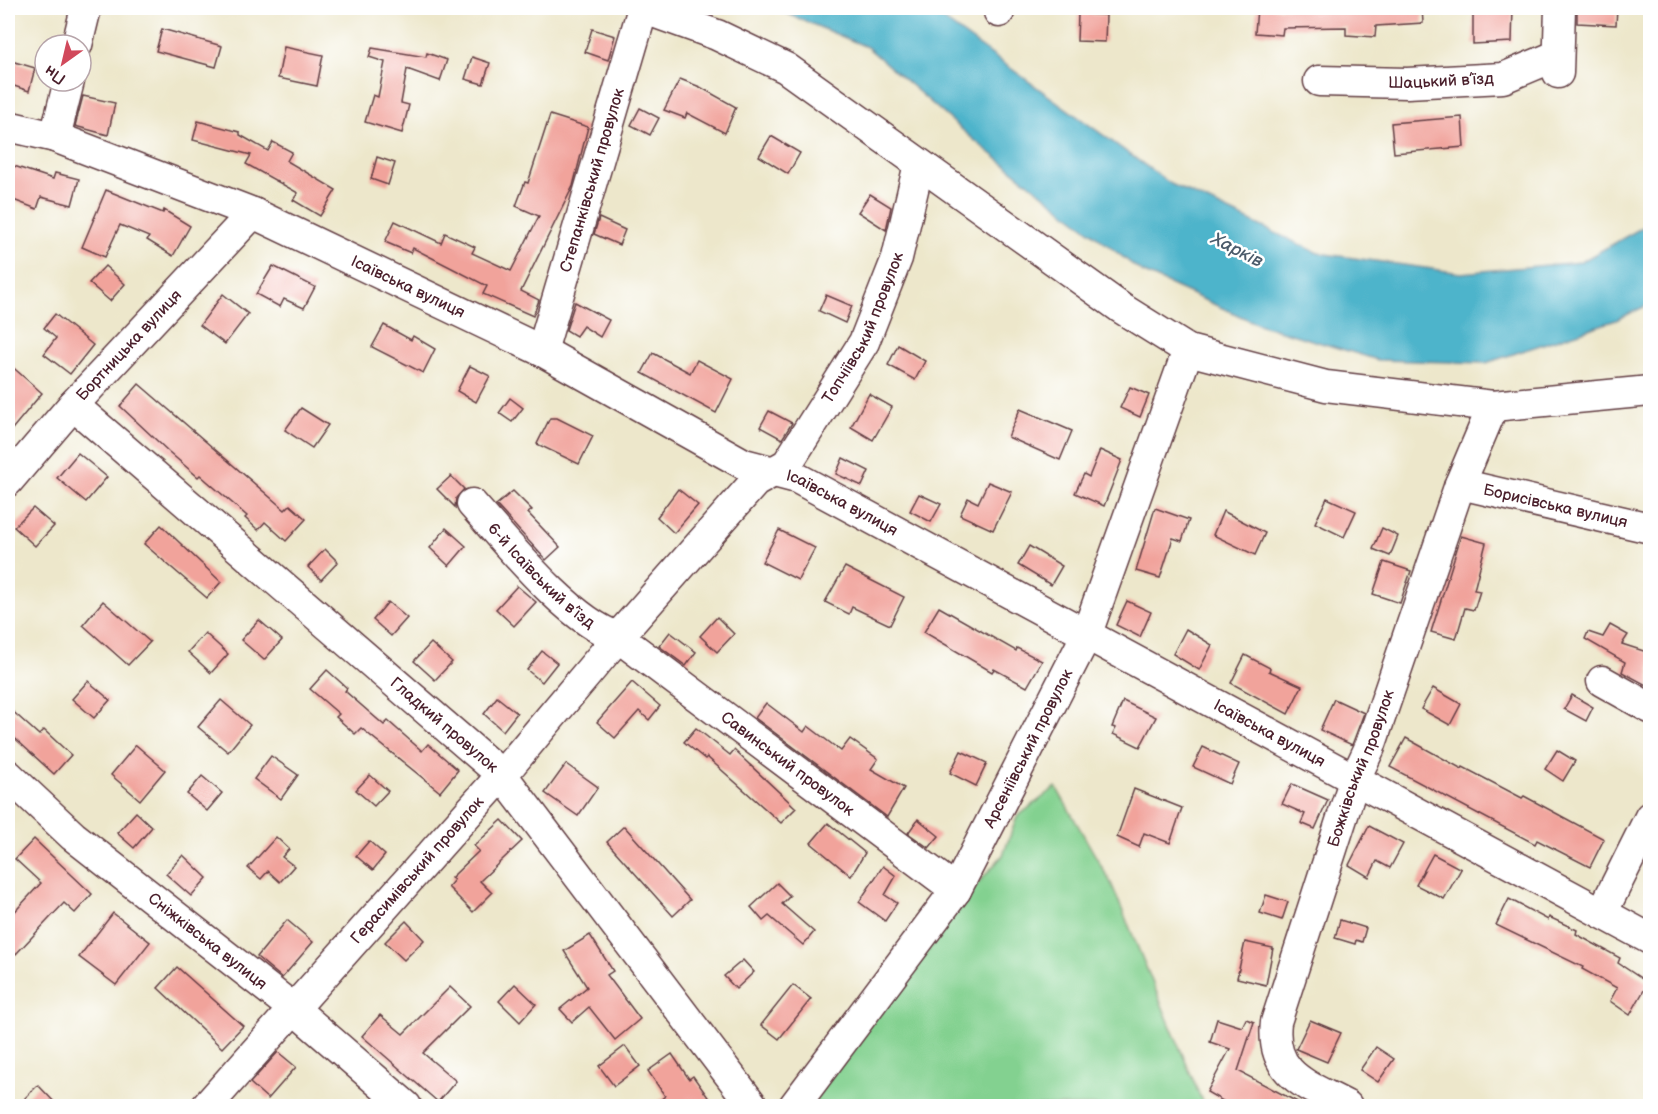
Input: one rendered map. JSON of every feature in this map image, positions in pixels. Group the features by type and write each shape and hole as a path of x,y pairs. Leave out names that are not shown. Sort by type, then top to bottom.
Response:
{"street":[{"path":"80,33 86,8"},
{"path":"642,8 717,34 786,68 1121,308 1188,350 1326,386 1493,406 1650,391"},
{"name":"Степанківський провулок","path":"542,351 642,8"},
{"name":"Шацький в’їзд","path":"1319,81 1407,83 1503,78 1558,65 1560,8"},
{"path":"55,137 66,93"},
{"name":"Ісаївська вулиця","path":"8,126 55,137 253,213 542,351 744,464 797,478 1650,939"},
{"name":"Топчіївський провулок","path":"772,471 787,464 864,342 897,258 920,164"},
{"name":"Бортницька вулиця","path":"8,481 73,405 253,213"},
{"name":"Арсеніївський провулок","path":"794,1107 956,890 1086,636 1188,350"},
{"name":"Гладкий провулок","path":"73,405 502,775 753,1107"},
{"name":"Божківський провулок","path":"1347,1107 1295,1078 1284,1067 1277,1053 1276,1022 1354,781 1370,747 1460,484 1493,406"},
{"name":"Герасимівський провулок","path":"207,1107 502,775 618,637 755,482 772,471"},
{"name":"Борисівська вулиця","path":"1460,484 1650,528"},
{"name":"6-й Ісаївський в’їзд","path":"472,504 539,578 601,631 618,637"},
{"name":"Савинський провулок","path":"618,637 956,890"},
{"path":"1602,681 1650,708"},
{"name":"Сніжківська вулиця","path":"8,775 73,836 294,1009 406,1107"},
{"path":"1602,913 1650,817"}],"green space":[{"path":"1056,787 1111,883 1204,1106 805,1106 909,961 1003,855 1017,817"}],"water":[{"name":"Харків","path":"774,8 927,8 1171,184 1318,253 1461,273 1581,262 1650,223 1650,304 1616,320 1486,363 1378,360 1258,324 1142,272 974,140 867,47"}],"building":[{"path":"1257,8 1422,8 1423,23 1376,26 1375,37 1346,35 1346,27 1283,28 1282,35 1255,33"},
{"path":"1473,8 1513,8 1512,42 1473,44"},
{"path":"1577,8 1617,8 1616,25 1577,23"},
{"path":"1078,14 1106,15 1105,42 1077,41"},
{"path":"162,29 222,46 216,67 156,51"},
{"path":"592,29 615,36 608,60 585,52"},
{"path":"284,47 323,55 317,86 278,78"},
{"path":"372,48 426,57 427,53 447,60 440,81 407,69 401,103 409,105 402,133 365,122 373,95 378,97 385,62 369,57"},
{"path":"472,57 490,63 483,84 465,79"},
{"path":"8,60 33,67 29,91 8,84"},
{"path":"680,79 736,107 725,133 687,113 685,118 664,110"},
{"path":"83,96 115,103 108,135 75,126"},
{"path":"640,108 659,118 650,135 631,125"},
{"path":"550,115 588,127 573,186 521,291 539,300 533,316 483,294 487,286 413,248 411,253 385,242 395,221 441,243 445,233 475,247 472,253 511,271 539,216 516,206 525,182 528,183"},
{"path":"1462,117 1464,147 1394,153 1391,123"},
{"path":"198,121 240,132 240,135 268,151 273,142 292,152 287,161 336,190 320,216 293,200 298,193 246,164 251,155 193,140"},
{"path":"771,136 800,153 788,174 759,156"},
{"path":"377,157 395,163 388,185 371,179"},
{"path":"8,164 53,179 55,173 79,179 72,205 41,197 37,209 8,198"},
{"path":"106,190 163,213 164,210 190,226 173,256 147,240 149,237 120,225 105,257 82,247"},
{"path":"870,194 891,207 886,230 858,212"},
{"path":"599,218 625,230 619,245 594,234"},
{"path":"105,266 125,284 110,301 89,283"},
{"path":"273,266 315,287 304,308 284,299 280,307 256,294"},
{"path":"223,294 248,314 225,344 200,325"},
{"path":"826,295 852,306 845,323 819,311"},
{"path":"575,302 609,320 600,337 583,326 576,336 566,330"},
{"path":"55,314 93,345 70,374 44,354 56,338 44,328"},
{"path":"384,325 411,340 413,336 435,349 423,373 372,347"},
{"path":"898,345 925,361 915,380 888,365"},
{"path":"653,353 690,373 697,360 733,379 716,413 642,373"},
{"path":"8,363 42,393 8,434"},
{"path":"470,366 490,376 476,402 457,391"},
{"path":"139,384 285,510 290,505 306,519 286,541 265,522 258,530 245,518 247,516 200,475 198,477 169,452 120,406"},
{"path":"1130,387 1149,395 1140,417 1120,408"},
{"path":"869,394 892,407 873,440 851,427"},
{"path":"510,398 523,408 512,422 499,413"},
{"path":"301,408 328,425 312,448 285,430"},
{"path":"1020,409 1072,431 1060,460 1008,437"},
{"path":"769,411 792,423 782,439 760,427"},
{"path":"550,418 557,418 593,436 579,464 537,444"},
{"path":"1100,450 1122,460 1104,506 1075,493 1084,474 1089,477"},
{"path":"78,453 107,477 86,502 57,478"},
{"path":"843,458 869,471 862,486 836,474"},
{"path":"451,476 464,489 456,498 455,507 437,489"},
{"path":"988,482 1012,492 993,530 960,515 968,498 978,503"},
{"path":"678,489 698,505 674,533 657,517"},
{"path":"513,491 532,510 528,513 560,547 546,560 496,505"},
{"path":"919,494 941,504 931,522 910,511"},
{"path":"1327,498 1356,511 1344,537 1315,523"},
{"path":"33,508 54,526 35,546 14,527"},
{"path":"1155,508 1189,520 1182,541 1173,538 1160,578 1136,571"},
{"path":"1223,511 1265,533 1255,555 1213,535"},
{"path":"161,525 221,582 207,598 144,544"},
{"path":"446,528 466,546 449,566 430,548"},
{"path":"1382,528 1398,536 1390,556 1373,549"},
{"path":"779,530 815,548 798,580 762,562"},
{"path":"1461,536 1486,543 1474,590 1480,591 1474,610 1465,608 1456,639 1431,632"},
{"path":"1029,546 1062,566 1051,585 1018,565"},
{"path":"325,549 338,562 321,580 308,567"},
{"path":"1384,562 1411,571 1400,603 1373,594"},
{"path":"845,567 904,597 890,625 852,607 849,614 825,602"},
{"path":"517,586 536,602 514,626 496,609"},
{"path":"103,601 150,642 128,665 83,625"},
{"path":"1127,601 1151,612 1140,637 1116,625"},
{"path":"388,602 407,618 391,636 373,620"},
{"path":"939,607 1016,651 1017,648 1042,661 1027,687 994,669 992,672 924,632"},
{"path":"717,617 734,634 717,652 700,636"},
{"path":"259,620 282,640 264,660 241,640"},
{"path":"1610,625 1628,635 1622,644 1650,653 1650,687 1622,672 1625,662 1585,639 1588,632 1603,637"},
{"path":"1186,629 1212,645 1199,670 1173,654"},
{"path":"670,632 696,652 686,666 659,646"},
{"path":"205,633 228,654 211,673 188,652"},
{"path":"431,643 452,662 435,680 414,661"},
{"path":"542,651 557,663 542,682 527,670"},
{"path":"1245,655 1270,668 1269,671 1302,686 1288,714 1231,683"},
{"path":"327,670 347,688 345,691 384,725 388,721 422,751 428,744 458,770 440,792 361,728 355,734 336,717 339,714 310,689"},
{"path":"88,681 110,700 94,718 72,699"},
{"path":"632,682 660,706 649,720 639,711 615,738 597,722"},
{"path":"1433,688 1461,704 1450,725 1421,709"},
{"path":"1572,695 1593,707 1586,721 1564,709"},
{"path":"497,697 517,713 503,731 484,714"},
{"path":"1334,699 1364,713 1352,745 1320,730"},
{"path":"221,700 250,725 228,752 198,727"},
{"path":"1123,701 1156,717 1140,747 1113,734 1116,728 1112,727"},
{"path":"766,703 804,732 808,726 841,751 850,739 878,759 871,769 904,788 887,817 755,718"},
{"path":"8,707 39,735 44,730 71,755 54,774 8,732"},
{"path":"696,728 730,755 734,750 796,808 781,823 707,757 705,759 684,742"},
{"path":"1406,738 1462,769 1463,767 1522,798 1524,796 1604,839 1590,867 1537,840 1535,844 1390,767"},
{"path":"136,745 165,770 140,800 111,775"},
{"path":"1203,747 1239,764 1230,784 1193,767"},
{"path":"1557,750 1575,761 1563,781 1545,769"},
{"path":"961,751 987,763 976,786 950,773"},
{"path":"271,756 298,775 281,799 254,779"},
{"path":"566,764 598,787 578,816 545,793"},
{"path":"370,775 388,791 374,806 356,790"},
{"path":"202,776 222,793 207,811 187,794"},
{"path":"1292,784 1328,800 1315,829 1301,823 1305,814 1282,804"},
{"path":"1134,789 1182,808 1170,843 1144,833 1139,847 1117,837"},
{"path":"136,812 152,827 134,848 117,833"},
{"path":"918,819 939,836 929,848 908,833"},
{"path":"502,820 522,841 480,881 492,893 473,912 448,887 454,880 451,878 479,851 474,846"},
{"path":"828,823 865,853 851,876 811,843"},
{"path":"624,826 690,900 673,916 607,842"},
{"path":"1369,826 1403,844 1390,868 1377,861 1369,877 1349,865"},
{"path":"276,837 289,849 282,857 294,866 280,882 268,871 261,879 248,868"},
{"path":"34,839 92,894 75,913 64,903 16,954 8,947 8,919 41,883 15,859"},
{"path":"369,841 385,855 373,870 356,856"},
{"path":"1433,854 1461,869 1444,899 1416,885"},
{"path":"183,855 207,878 191,896 166,874"},
{"path":"883,866 896,876 885,895 897,903 885,921 859,902"},
{"path":"777,883 790,896 782,904 814,932 803,945 769,916 763,921 751,907"},
{"path":"1266,895 1288,902 1282,920 1260,913"},
{"path":"1509,899 1548,920 1549,917 1577,930 1576,934 1620,958 1618,963 1648,983 1630,1015 1610,1001 1617,988 1582,969 1583,967 1496,925"},
{"path":"113,913 150,942 116,985 79,957"},
{"path":"287,920 313,942 282,978 257,957"},
{"path":"1340,920 1366,928 1362,942 1356,940 1355,944 1335,938"},
{"path":"406,921 424,940 404,960 385,942"},
{"path":"590,935 613,971 607,975 640,1019 615,1040 589,1007 572,1022 560,1009 587,987 564,951"},
{"path":"1245,942 1273,948 1266,985 1237,978"},
{"path":"743,960 754,972 736,989 724,976"},
{"path":"177,967 243,1026 222,1048 158,988"},
{"path":"515,984 536,1004 520,1022 499,1001"},
{"path":"793,985 811,999 779,1039 761,1025"},
{"path":"450,987 470,1006 423,1053 456,1081 438,1102 362,1036 380,1015 403,1034"},
{"path":"1217,1019 1242,1027 1246,1019 1254,1022 1238,1071 1307,1107 1233,1107 1207,1092 1230,1049 1210,1042"},
{"path":"1310,1020 1341,1033 1327,1062 1296,1049"},
{"path":"625,1046 640,1066 614,1086 599,1066"},
{"path":"1376,1047 1394,1059 1378,1082 1360,1070"},
{"path":"278,1052 296,1067 268,1099 250,1083"},
{"path":"672,1054 689,1079 693,1076 715,1107 652,1107 665,1096 648,1071"},
{"path":"38,1085 59,1107 33,1107 25,1098"}]}
